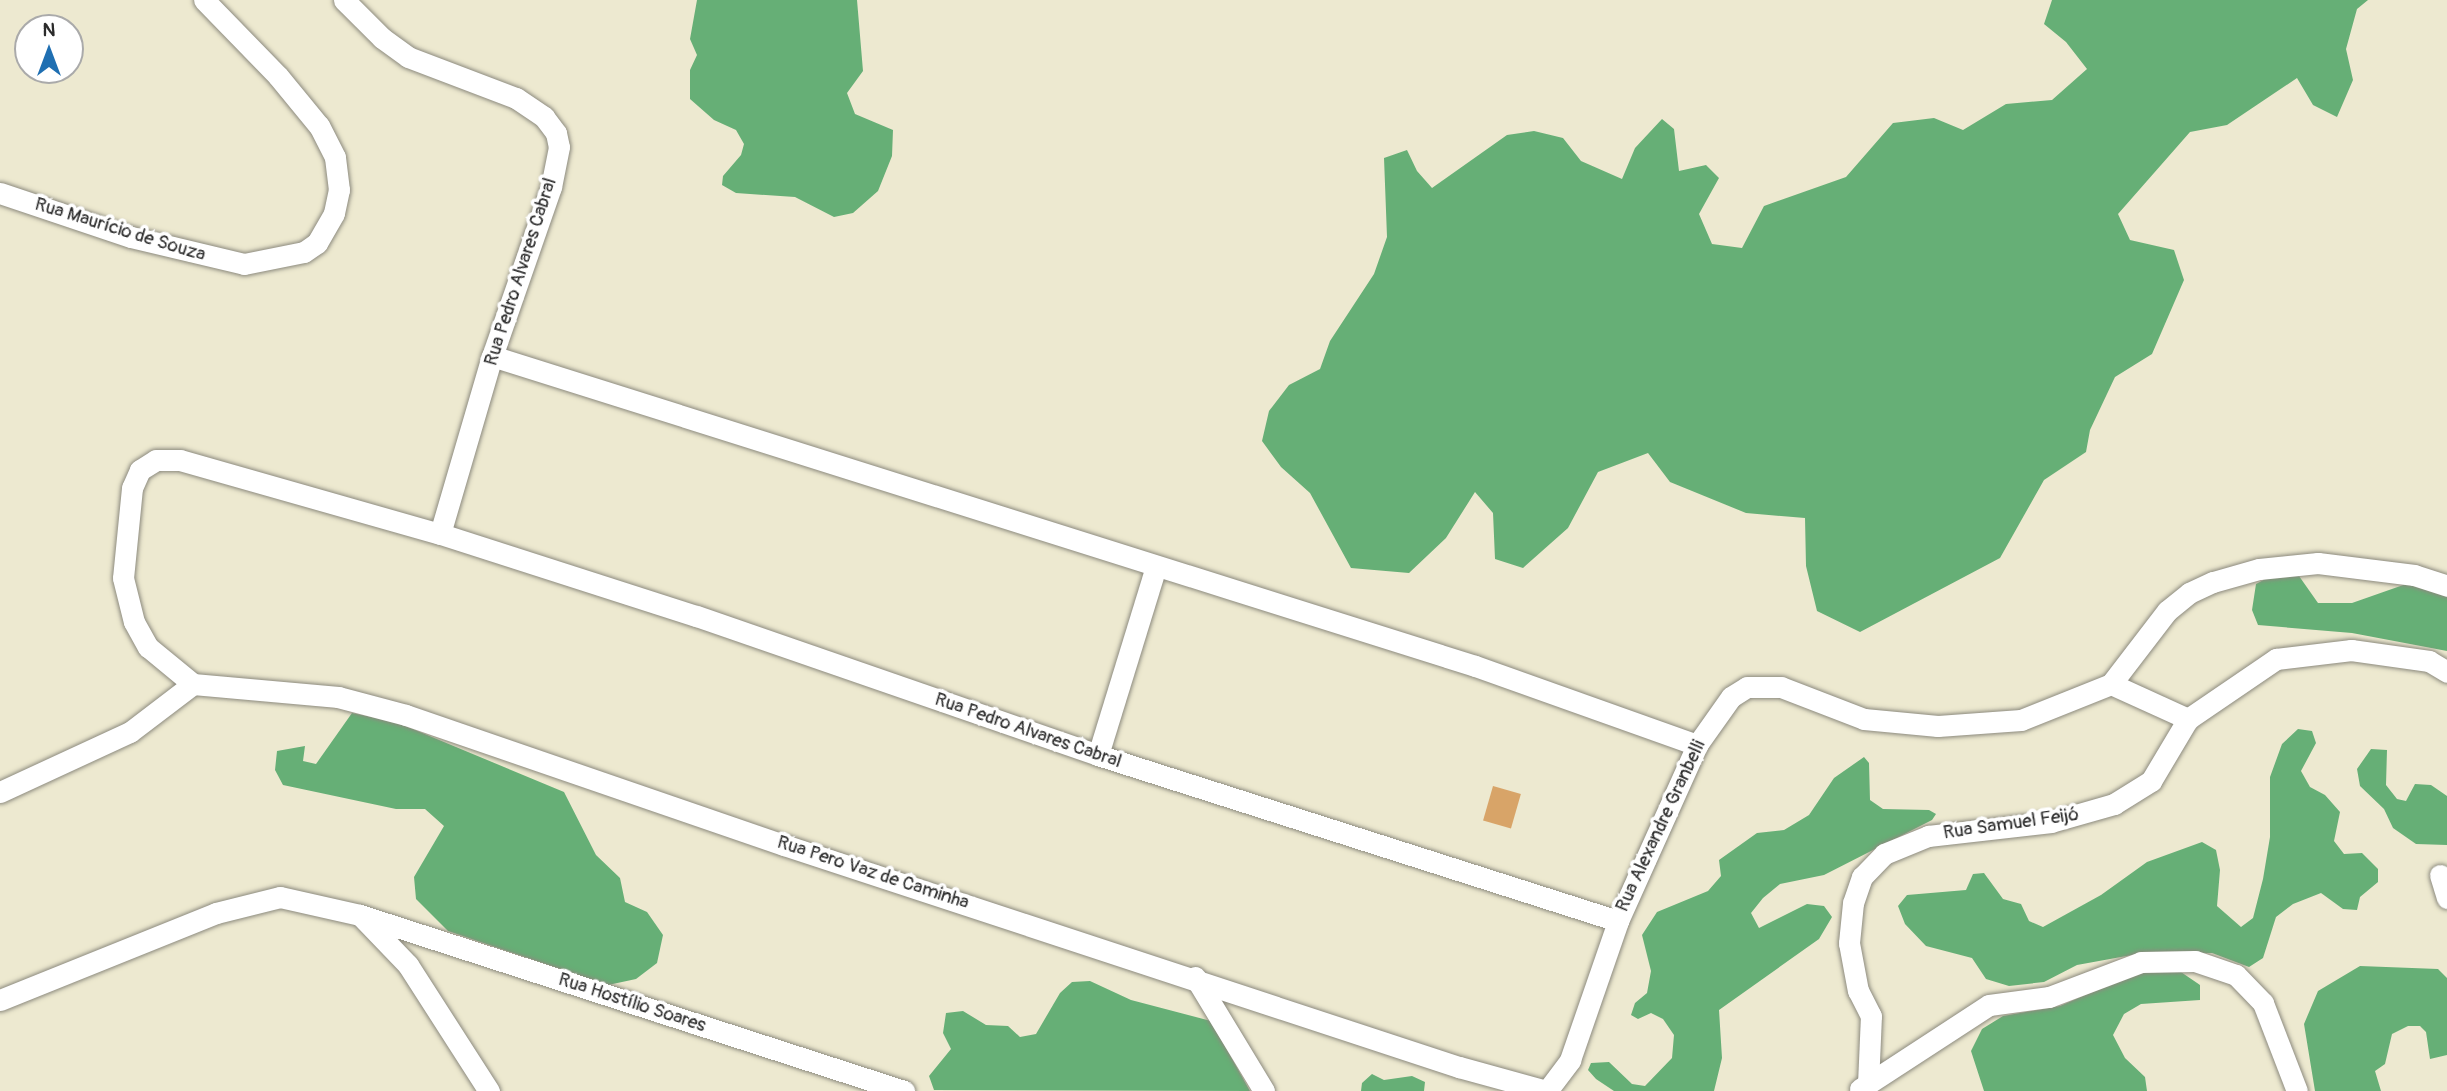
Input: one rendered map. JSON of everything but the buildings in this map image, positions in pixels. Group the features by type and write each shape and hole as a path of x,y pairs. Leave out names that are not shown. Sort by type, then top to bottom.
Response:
{"street":[{"name":"Rua Maurício de Souza","path":"0,193 131,237 244,264 293,255 317,243 334,213 339,190 335,157 320,126 278,76 204,0"},
{"name":"Rua Pedro Alvares Cabral","path":"344,0 408,57 516,98 544,117 556,133 559,147 551,187 492,356 440,534"},
{"path":"492,356 1475,666 1697,745"},
{"name":"Rua Pedro Alvares Cabral","path":"193,684 148,647 134,622 123,578 132,488 140,470 156,460 180,460 440,534 696,616 1098,755 1618,921"},
{"path":"2188,719 2111,684 2167,611 2189,593 2213,582 2259,569 2318,563 2414,575 2447,586"},
{"path":"1098,755 1156,567"},
{"name":"Rua Samuel Feijó","path":"1863,1087 1871,1016 1858,992 1849,943 1853,903 1862,877 1884,854 1928,836 2051,822 2114,804 2151,780 2188,719 2276,659 2351,649 2429,661 2447,672"},
{"name":"Rua Alexandre Granbelli","path":"1570,1060 1618,921 1697,745 1731,697 1747,687 1765,683 1864,719 1938,726 2021,720 2111,684"},
{"path":"0,792 130,732 193,684"},
{"name":"Rua Pero Vaz de Caminha","path":"193,684 338,697 407,715 595,782 1534,1089 1547,1091 1570,1060"},
{"path":"2440,875 2447,898"},
{"name":"Rua Hostílio Soares","path":"0,1000 248,901 280,897 359,915 904,1091"},
{"path":"359,915 408,965 489,1091"},
{"path":"1863,1087 1989,1005 2049,997 2141,962 2195,961 2236,975 2263,1003 2297,1091"},
{"path":"1195,977 1264,1091"}],"green space":[{"path":"697,0 857,0 863,71 847,93 855,114 893,130 892,156 878,191 853,213 834,217 795,197 736,193 722,185 723,176 741,155 744,144 736,130 714,120 690,99 690,70 697,55 690,39"},
{"path":"2052,0 2368,0 2357,9 2346,49 2353,80 2337,117 2313,105 2297,78 2227,125 2190,132 2118,214 2130,240 2174,250 2184,280 2152,354 2115,377 2090,430 2086,452 2044,480 2000,558 1860,632 1817,611 1806,566 1805,518 1746,513 1670,482 1648,453 1598,472 1568,528 1523,568 1495,559 1493,513 1475,492 1446,538 1409,573 1351,568 1310,493 1281,467 1262,441 1269,411 1289,385 1320,369 1330,341 1374,274 1387,237 1384,158 1407,150 1417,171 1432,188 1507,135 1534,131 1563,138 1581,161 1622,179 1635,148 1662,119 1674,129 1679,171 1706,165 1719,178 1699,214 1712,244 1742,248 1764,206 1846,177 1893,123 1934,118 1963,130 2006,104 2052,100 2087,69 2066,42 2044,24"},
{"path":"2271,576 2299,576 2318,603 2352,603 2409,583 2447,596 2447,651 2352,633 2258,625 2252,610 2256,584"},
{"path":"352,713 396,722 564,792 596,855 620,878 625,902 647,912 663,935 657,963 636,979 608,985 448,931 416,899 414,877 444,826 425,809 396,809 283,785 275,770 277,751 305,746 303,761 316,764"},
{"path":"2298,729 2312,731 2316,743 2301,771 2310,787 2325,795 2340,812 2334,841 2344,854 2362,853 2378,869 2378,882 2360,897 2357,910 2343,909 2321,893 2293,904 2276,917 2263,958 2249,967 2212,953 2143,953 2077,965 2044,982 2009,986 1986,979 1972,958 1926,946 1905,924 1898,906 1907,895 1966,890 1973,874 1984,873 2003,899 2021,904 2029,921 2043,927 2101,895 2147,862 2202,842 2216,850 2220,870 2217,906 2241,927 2253,918 2263,879 2270,837 2270,777 2282,744"},
{"path":"2371,749 2387,750 2386,785 2397,799 2406,801 2415,784 2431,785 2447,796 2447,845 2416,844 2393,828 2384,809 2360,786 2357,769"},
{"path":"1864,757 1869,763 1870,800 1883,809 1929,810 1936,814 1932,820 1824,875 1780,884 1763,898 1751,913 1759,928 1807,904 1824,906 1832,917 1819,939 1719,1010 1722,1058 1714,1091 1614,1091 1596,1079 1588,1070 1591,1063 1609,1062 1632,1084 1645,1086 1672,1058 1674,1035 1663,1019 1651,1013 1638,1019 1631,1015 1635,1003 1647,993 1651,971 1642,935 1657,912 1708,891 1721,876 1719,860 1757,833 1784,830 1809,815 1834,778"},
{"path":"2360,966 2438,969 2447,978 2447,1055 2430,1059 2426,1032 2420,1026 2408,1026 2392,1034 2385,1064 2375,1071 2381,1091 2315,1091 2304,1024 2318,991"},
{"path":"2178,970 2200,985 2200,1000 2141,1004 2124,1014 2113,1035 2125,1058 2145,1077 2147,1091 1984,1091 1971,1051 1982,1029 2003,1016 2060,1006 2141,971"},
{"path":"1090,981 1131,1000 1211,1021 1250,1091 934,1090 929,1076 951,1049 943,1033 946,1013 963,1011 986,1025 1008,1026 1020,1037 1036,1034 1060,993 1072,982"},
{"path":"1372,1074 1384,1080 1412,1076 1425,1082 1424,1091 1361,1091 1362,1083"}]}
